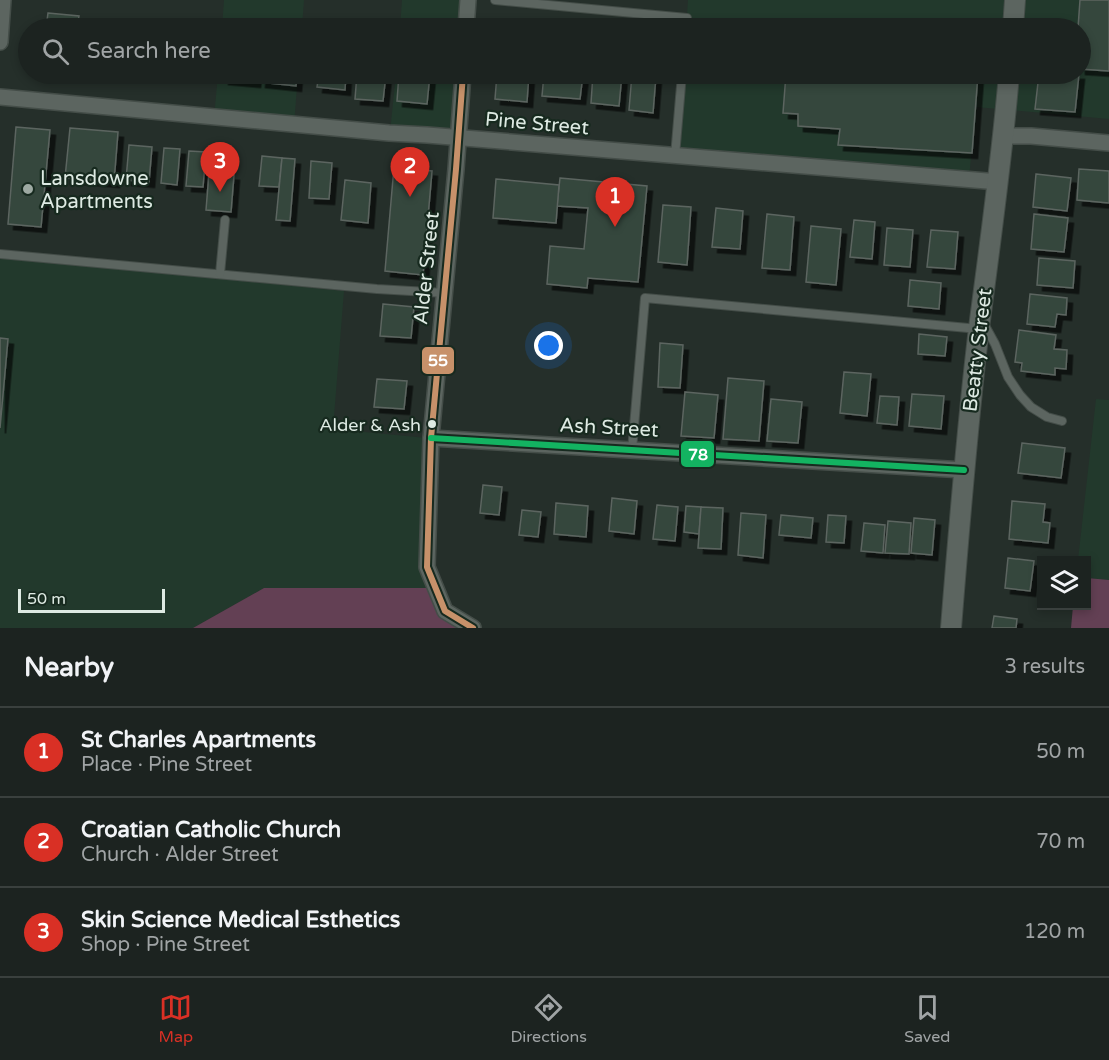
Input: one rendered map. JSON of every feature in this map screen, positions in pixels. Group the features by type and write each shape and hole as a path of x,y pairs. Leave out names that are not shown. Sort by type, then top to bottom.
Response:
{"street":[{"path":"0,42 3,0"},
{"path":"467,18 468,0"},
{"path":"1014,18 1016,0"},
{"name":"Alder Street","path":"462,84 431,438 428,567 445,611 473,628"},
{"name":"Beatty Street","path":"951,628 964,470 999,182 1008,84"},
{"name":"Pine Street","path":"0,97 377,132 999,182"},
{"path":"1004,136 1109,143"},
{"name":"Ash Street","path":"431,438 964,470"}],"lane":[{"path":"495,0 687,18"},
{"path":"675,156 681,84"},
{"path":"220,274 225,220"},
{"path":"0,254 377,289 445,293"},
{"path":"632,450 645,298 980,324 995,344 1008,377 1020,395 1031,407 1047,417 1062,421"}],"shaded area":[{"path":"224,0 304,0 303,18 223,18"},
{"path":"402,0 468,0 467,18 401,18"},
{"path":"688,0 1109,0 1109,119 976,107 969,178 675,155 681,84 1091,84 1091,18 687,18"},
{"path":"217,84 297,84 294,125 214,118"},
{"path":"395,84 462,84 459,137 390,132"},
{"path":"0,257 344,291 333,429 427,438 430,588 264,588 193,628 0,628"},
{"path":"1096,399 1109,400 1109,580 1091,578 1091,556 1078,556"},
{"path":"1091,578 1109,580 1109,628 1071,628 1073,610 1091,610"},
{"path":"264,588 430,588 472,628 193,628"}],"building":[{"path":"1080,0 1109,0 1109,71 1091,70 1091,18 1079,18"},
{"path":"48,13 79,16 79,18 47,18"},
{"path":"317,84 345,84 345,90 317,87"},
{"path":"356,84 385,84 383,101 355,99"},
{"path":"398,84 429,84 427,104 397,101"},
{"path":"496,84 528,84 527,102 495,99"},
{"path":"543,84 582,84 580,99 542,96"},
{"path":"592,84 621,84 619,106 591,103"},
{"path":"631,84 655,84 653,113 629,110"},
{"path":"785,84 977,84 972,153 838,145 840,129 798,126 798,114 783,113"},
{"path":"1038,84 1078,84 1075,112 1035,109"},
{"name":"Lansdowne Apartments","path":"16,127 50,130 41,227 8,224"},
{"path":"70,128 118,132 114,182 65,178"},
{"path":"129,145 152,147 149,182 126,180"},
{"path":"164,148 180,149 177,185 161,183"},
{"path":"189,151 206,152 203,187 186,186"},
{"path":"262,156 282,158 279,187 259,186"},
{"path":"282,158 295,159 290,221 276,220"},
{"path":"311,161 332,163 329,199 309,198"},
{"path":"394,167 432,171 423,275 385,271"},
{"path":"1079,169 1109,171 1109,203 1077,200"},
{"path":"209,173 234,175 231,212 206,210"},
{"path":"1036,174 1071,178 1067,211 1033,207"},
{"path":"560,178 647,186 638,282 588,278 587,288 547,284 550,246 584,249 588,208 557,206"},
{"path":"496,179 559,185 556,223 493,218"},
{"path":"345,180 371,183 368,223 341,220"},
{"path":"663,205 691,207 687,265 658,262"},
{"path":"716,208 743,211 740,249 712,247"},
{"path":"767,214 794,217 790,270 762,268"},
{"path":"1034,214 1068,218 1064,252 1031,249"},
{"path":"854,220 875,222 872,259 850,257"},
{"path":"811,226 841,229 836,285 806,282"},
{"path":"887,228 913,230 910,267 884,265"},
{"path":"931,230 958,232 955,269 927,267"},
{"path":"1039,258 1075,261 1073,288 1037,285"},
{"path":"910,280 941,283 939,309 908,306"},
{"path":"1030,294 1067,298 1066,315 1057,314 1055,327 1027,324"},
{"path":"383,304 414,307 411,338 380,336"},
{"path":"1019,330 1056,335 1054,349 1067,350 1066,369 1055,368 1055,375 1021,371 1022,363 1015,362"},
{"path":"919,334 947,337 945,356 918,354"},
{"path":"0,338 8,339 0,428"},
{"path":"660,343 683,345 680,388 658,387"},
{"path":"844,372 871,374 867,416 840,413"},
{"path":"728,378 764,381 759,441 723,439"},
{"path":"377,379 407,381 404,409 374,407"},
{"path":"685,392 718,395 714,438 681,436"},
{"path":"912,394 944,396 941,429 909,426"},
{"path":"880,396 899,397 897,425 877,423"},
{"path":"771,399 802,402 798,443 767,441"},
{"path":"1022,443 1065,448 1061,478 1018,473"},
{"path":"483,485 502,487 499,515 480,513"},
{"path":"612,498 637,501 634,534 609,531"},
{"path":"1012,501 1045,504 1043,522 1050,523 1048,543 1009,539"},
{"path":"556,503 588,506 586,537 554,534"},
{"path":"657,505 678,507 675,541 653,539"},
{"path":"686,506 701,507 699,534 684,532"},
{"path":"701,507 723,508 721,549 698,548"},
{"path":"522,510 541,512 538,537 519,535"},
{"path":"741,513 766,515 763,558 738,555"},
{"path":"781,515 813,518 811,538 779,535"},
{"path":"828,515 846,516 844,543 826,542"},
{"path":"914,518 935,520 932,555 911,553"},
{"path":"888,521 911,523 909,554 885,553"},
{"path":"864,523 885,525 883,553 861,551"},
{"path":"1008,558 1034,561 1030,591 1005,588"},
{"path":"994,616 1017,619 1016,628 992,628"}],"transit line":[{"name":"55","path":"462,84 431,438 427,567 445,611 473,628"},
{"name":"78","path":"431,438 964,470"}],"place":[{"name":"Lansdowne Apartments","path":"28,189"},
{"name":"Skin Science Medical Esthetics","path":"220,192"},
{"name":"Croatian Catholic Church","path":"410,197"},
{"name":"St Charles Apartments","path":"615,227"},
{"name":"Alder & Ash","path":"432,424"}]}
